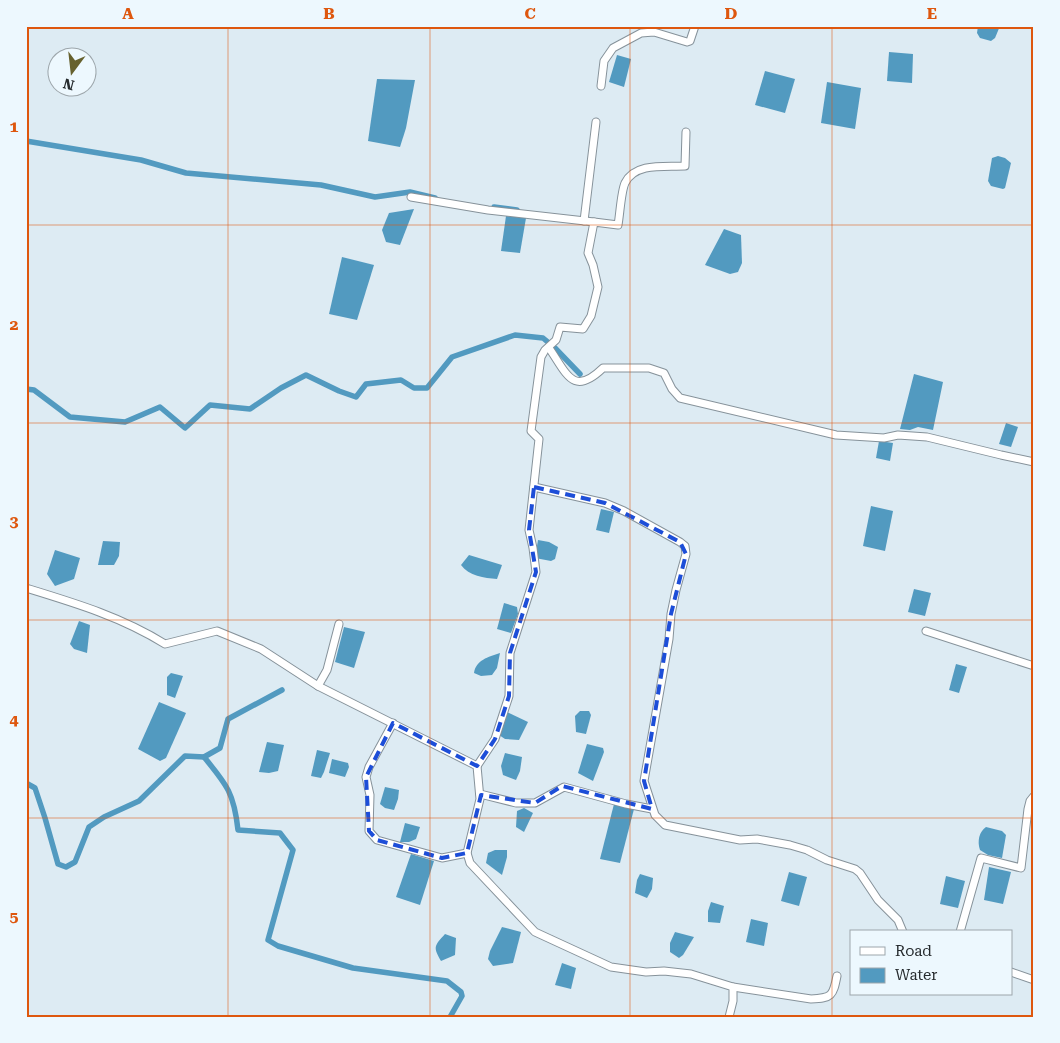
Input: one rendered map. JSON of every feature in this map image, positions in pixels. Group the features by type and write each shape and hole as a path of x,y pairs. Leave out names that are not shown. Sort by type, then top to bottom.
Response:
{"street":[{"path":"600,86 604,62 613,48 641,32 654,32 686,42 690,41 695,26"},
{"path":"584,221 596,122"},
{"path":"411,197 488,210 618,225 625,183 633,172 648,167 685,166 686,132"},
{"path":"594,222 588,253 598,287 592,316 583,329 560,327 556,340 545,350 541,357 531,431 539,439 529,530 536,572 510,653 509,696 495,739 476,766 480,799 466,854 470,863 535,932 611,967 646,972 664,971 691,974 734,987 812,999 831,996 837,976"},
{"path":"549,348 572,380 578,382 592,378 603,368 648,368 664,373 672,389 680,398 836,435 884,438 898,435 927,437 1034,462"},
{"path":"534,487 605,503 624,511 685,546 686,554 671,614 669,638 645,778 655,815 664,825 740,840 757,839 790,845 855,869 860,873 878,900 898,920 902,930"},
{"path":"26,588 86,606 141,629 165,644 217,630 260,649 318,686 476,766"},
{"path":"318,686 327,670 339,624"},
{"path":"926,631 1034,666"},
{"path":"392,724 369,767 366,777 370,795 369,831 377,840 442,858 466,854"},
{"path":"480,794 516,803 535,804 564,786 603,798 652,808"},
{"path":"961,930 981,858 1021,868 1028,809 1030,801 1034,796"},
{"path":"1012,972 1034,980"},
{"path":"729,1017 734,987"}],"highlighted area":[{"path":"534,487 605,503 680,542 686,554 671,614 644,781 652,809 562,786 535,803 481,795 467,853 442,858 377,840 369,831 366,777 393,723 477,766 495,739 509,696 510,653 536,572 529,530"}],"water":[{"path":"978,26 1000,26 995,38 991,41 980,38 977,33"},
{"path":"889,52 913,54 912,83 887,81"},
{"path":"617,55 631,59 624,87 609,82"},
{"path":"765,71 795,79 785,113 755,105"},
{"path":"377,79 415,80 406,128 400,147 368,141"},
{"path":"827,82 861,88 855,129 821,123"},
{"path":"998,156 1005,158 1011,163 1005,188 1003,189 991,186 988,181 992,158"},
{"path":"414,209 400,245 386,242 382,230 389,213"},
{"path":"506,216 526,218 520,253 501,251"},
{"path":"724,229 741,235 742,263 738,272 730,274 705,265"},
{"path":"342,257 374,265 357,320 329,314"},
{"path":"914,374 943,382 933,430 918,427 910,430 900,429"},
{"path":"1006,423 1018,427 1011,447 999,444"},
{"path":"879,441 893,443 890,461 876,458"},
{"path":"871,506 893,511 885,551 863,546"},
{"path":"601,509 614,512 609,533 596,530"},
{"path":"538,540 549,542 558,547 555,559 551,561 535,558"},
{"path":"103,541 120,542 119,556 114,565 98,565"},
{"path":"55,550 80,558 74,579 55,586 47,574"},
{"path":"469,555 502,565 497,579 477,576 464,569 461,565"},
{"path":"914,589 931,593 925,616 908,612"},
{"path":"504,603 517,607 518,614 511,633 497,629"},
{"path":"79,621 90,625 87,653 74,649 70,644"},
{"path":"344,627 365,632 354,668 335,662"},
{"path":"500,653 497,668 492,675 481,676 474,673 480,662"},
{"path":"956,664 967,667 959,693 949,690"},
{"path":"171,673 183,676 175,698 167,695 167,677"},
{"path":"159,702 186,713 166,758 160,761 138,749"},
{"path":"580,711 589,711 591,715 586,734 576,732 575,716"},
{"path":"507,712 528,722 519,740 505,739 499,735"},
{"path":"267,742 284,745 278,771 269,773 259,772"},
{"path":"587,744 603,748 604,752 593,781 578,773"},
{"path":"317,750 330,753 321,778 311,776"},
{"path":"505,753 522,757 520,771 516,780 503,775 501,766"},
{"path":"332,759 348,763 349,767 345,777 329,773"},
{"path":"385,787 399,790 394,810 385,808 380,804"},
{"path":"614,804 634,809 620,863 600,859"},
{"path":"524,808 533,813 524,832 516,827 517,811"},
{"path":"405,823 420,827 416,839 409,842 400,842"},
{"path":"986,827 1002,831 1006,835 1002,858 988,855 980,850 979,837"},
{"path":"495,850 507,850 502,875 486,863 488,853"},
{"path":"411,854 434,861 420,905 396,897"},
{"path":"989,867 1011,872 1003,904 984,900"},
{"path":"789,872 807,877 799,906 781,901"},
{"path":"640,874 653,878 652,889 647,898 635,893"},
{"path":"946,876 965,881 958,908 940,904"},
{"path":"711,902 724,906 720,923 708,922 708,911"},
{"path":"751,919 768,923 764,946 746,942"},
{"path":"502,927 521,932 513,963 493,966 488,959"},
{"path":"675,932 694,937 683,955 679,958 670,952 670,943"},
{"path":"445,934 456,938 455,955 441,961 436,947"},
{"path":"562,963 576,968 571,989 555,985"}],"waterway":[{"path":"26,141 141,160 186,173 321,185 375,197 410,192 435,198"},
{"path":"494,207 517,210"},
{"path":"26,389 34,390 70,417 125,422 160,407 185,428 210,405 250,409 281,388 306,375 356,397 366,384 401,380 414,388 427,388 452,357 515,335 543,338 580,374"},
{"path":"26,783 35,788 58,864 66,867 75,862 89,827 104,817 139,801 185,756 204,757 220,748 228,719 282,690"},
{"path":"204,757 224,783 232,798 238,830 280,833 293,850 268,940 278,946 353,968 447,981 461,992 462,996 450,1017"}]}
